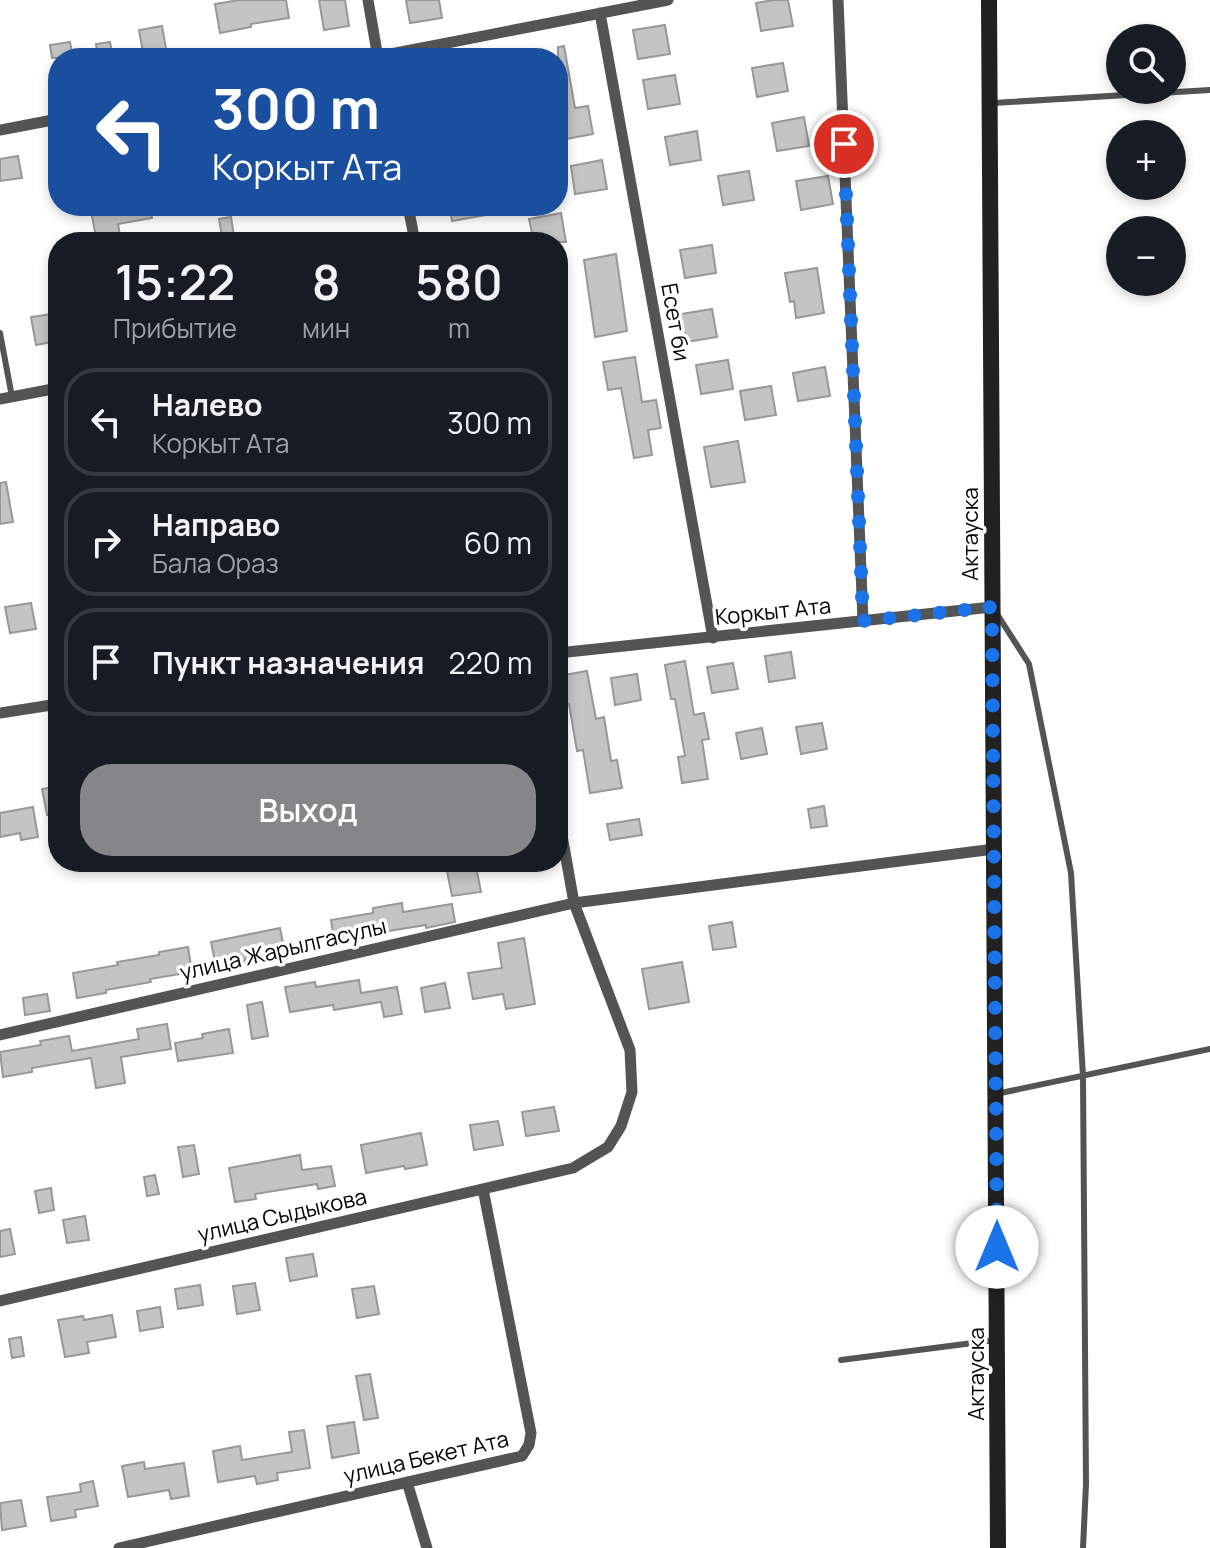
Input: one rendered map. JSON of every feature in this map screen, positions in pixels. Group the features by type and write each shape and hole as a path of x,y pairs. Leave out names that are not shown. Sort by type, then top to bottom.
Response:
{"main road":[{"name":"Актауска","path":"989,0 998,1548"}],"street":[{"path":"368,0 374,48"},
{"path":"421,48 668,0"},
{"path":"838,0 863,621"},
{"name":"Есет би","path":"600,13 713,638"},
{"path":"0,130 48,121"},
{"path":"6,398 48,390"},
{"name":"Коркыт Ата","path":"568,652 992,607"},
{"path":"0,713 48,706"},
{"name":"улица Жарылгасулы","path":"0,1035 574,903 994,849"},
{"name":"улица Сыдыкова","path":"0,1301 573,1168 608,1147 621,1126 632,1092 630,1050 574,903 568,869"},
{"name":"улица Бекет Ата","path":"119,1548 155,1544 522,1456 529,1445 531,1433 483,1189"},
{"path":"407,1482 427,1548"}],"lane":[{"path":"990,104 1210,90"},
{"path":"0,333 6,398"},
{"path":"992,607 1029,664 1071,873 1083,1076 1086,1484 1083,1548"},
{"path":"996,1094 1210,1049"},
{"path":"841,1360 998,1339"}],"building":[{"path":"239,0 286,0 289,18 220,33 215,4"},
{"path":"319,0 345,0 349,26 324,30"},
{"path":"406,0 439,0 442,18 410,23"},
{"path":"788,0 793,26 761,31 756,3"},
{"path":"665,25 670,54 638,59 633,30"},
{"path":"162,26 166,48 142,48 139,30"},
{"path":"70,42 71,48 50,48 50,45"},
{"path":"110,42 111,48 97,48 96,44"},
{"path":"783,63 788,91 757,97 752,68"},
{"path":"568,69 575,108 588,106 593,134 568,139"},
{"path":"675,75 680,104 648,109 643,80"},
{"path":"804,117 809,146 777,151 772,123"},
{"path":"697,131 701,160 670,165 665,137"},
{"path":"18,156 22,178 0,181 0,159"},
{"path":"602,160 607,189 575,194 571,166"},
{"path":"749,171 754,200 723,205 718,176"},
{"path":"828,176 833,204 801,210 796,181"},
{"path":"92,216 152,216 118,224 119,232 95,232"},
{"path":"451,216 480,216 452,221"},
{"path":"562,216 564,232 532,232 529,219"},
{"path":"231,217 233,232 221,232 219,219"},
{"path":"712,245 716,273 685,278 680,250"},
{"path":"616,254 627,331 595,337 584,260"},
{"path":"817,268 824,313 796,318 785,273"},
{"path":"712,309 717,337 686,342 681,314"},
{"path":"48,314 48,343 36,345 31,317"},
{"path":"635,357 642,402 656,400 661,428 648,430 652,455 634,458 621,388 608,390 603,362"},
{"path":"728,360 733,389 701,394 696,365"},
{"path":"825,367 830,396 798,401 793,373"},
{"path":"771,386 776,415 745,420 740,391"},
{"path":"738,441 745,482 711,487 704,447"},
{"path":"6,482 13,522 0,524 0,483"},
{"path":"31,603 36,629 10,633 5,607"},
{"path":"791,652 795,678 769,682 765,656"},
{"path":"685,661 694,715 704,713 709,739 702,740 708,779 682,783 678,757 685,756 675,699 671,699 665,665"},
{"path":"733,663 738,689 712,693 707,667"},
{"path":"587,671 596,719 604,717 611,761 617,760 622,788 590,793 583,750 577,751 568,704 568,674"},
{"path":"637,674 641,700 615,705 611,678"},
{"path":"822,723 827,749 801,754 796,727"},
{"path":"762,728 767,754 741,759 736,733"},
{"path":"48,788 48,815 47,815 42,789"},
{"path":"824,806 827,826 811,828 808,809"},
{"path":"33,807 38,837 21,840 20,833 0,837 0,813"},
{"path":"639,819 642,835 610,840 607,824"},
{"path":"447,872 477,872 481,892 452,896"},
{"path":"402,903 403,912 452,904 455,922 364,935 365,940 335,945 331,920 373,913 373,908"},
{"path":"732,922 736,947 713,950 709,926"},
{"path":"280,928 285,953 216,967 211,942"},
{"path":"524,938 535,1004 506,1009 503,994 473,999 468,973 502,968 498,943"},
{"path":"188,947 192,972 150,979 151,982 77,998 73,973"},
{"path":"682,962 689,1002 649,1009 642,969"},
{"path":"359,980 361,993 397,987 402,1014 384,1017 381,1002 334,1010 333,1005 290,1012 285,987 315,982 316,987"},
{"path":"445,983 450,1008 425,1012 421,988"},
{"path":"47,994 50,1011 25,1015 23,998"},
{"path":"262,1002 268,1036 252,1039 247,1005"},
{"path":"167,1024 171,1049 121,1057 125,1083 96,1088 91,1058 32,1068 32,1072 3,1077 0,1052 41,1045 40,1041 69,1036 72,1051 139,1039 137,1029"},
{"path":"229,1029 233,1053 178,1061 175,1043"},
{"path":"554,1107 559,1131 526,1136 522,1112"},
{"path":"498,1121 503,1145 474,1150 470,1125"},
{"path":"421,1133 427,1165 366,1173 361,1145"},
{"path":"194,1145 199,1174 183,1177 178,1147"},
{"path":"300,1155 302,1170 331,1166 335,1186 318,1189 317,1184 255,1194 256,1199 235,1202 229,1168"},
{"path":"155,1175 159,1194 147,1196 144,1177"},
{"path":"51,1188 54,1210 39,1213 35,1191"},
{"path":"85,1216 89,1240 67,1243 63,1220"},
{"path":"10,1229 15,1254 0,1257 0,1231"},
{"path":"313,1254 317,1276 290,1281 286,1258"},
{"path":"255,1283 260,1310 237,1314 233,1286"},
{"path":"200,1285 203,1305 178,1309 175,1289"},
{"path":"374,1286 379,1314 357,1318 352,1289"},
{"path":"160,1307 163,1327 140,1331 137,1311"},
{"path":"112,1315 116,1337 87,1342 89,1353 65,1357 58,1320"},
{"path":"21,1337 24,1356 12,1358 9,1339"},
{"path":"370,1374 378,1418 364,1420 356,1376"},
{"path":"354,1422 359,1453 332,1458 327,1426"},
{"path":"304,1430 310,1468 277,1473 278,1480 257,1484 255,1476 218,1482 213,1451 240,1446 242,1460 292,1452 289,1432"},
{"path":"144,1462 145,1469 184,1463 189,1496 171,1499 169,1490 128,1497 122,1466"},
{"path":"93,1481 98,1506 75,1510 76,1517 51,1521 47,1497 81,1492 80,1484"},
{"path":"21,1500 26,1526 2,1530 0,1503"}],"route":[{"path":"844,144 863,621 992,607 997,1247"}]}
